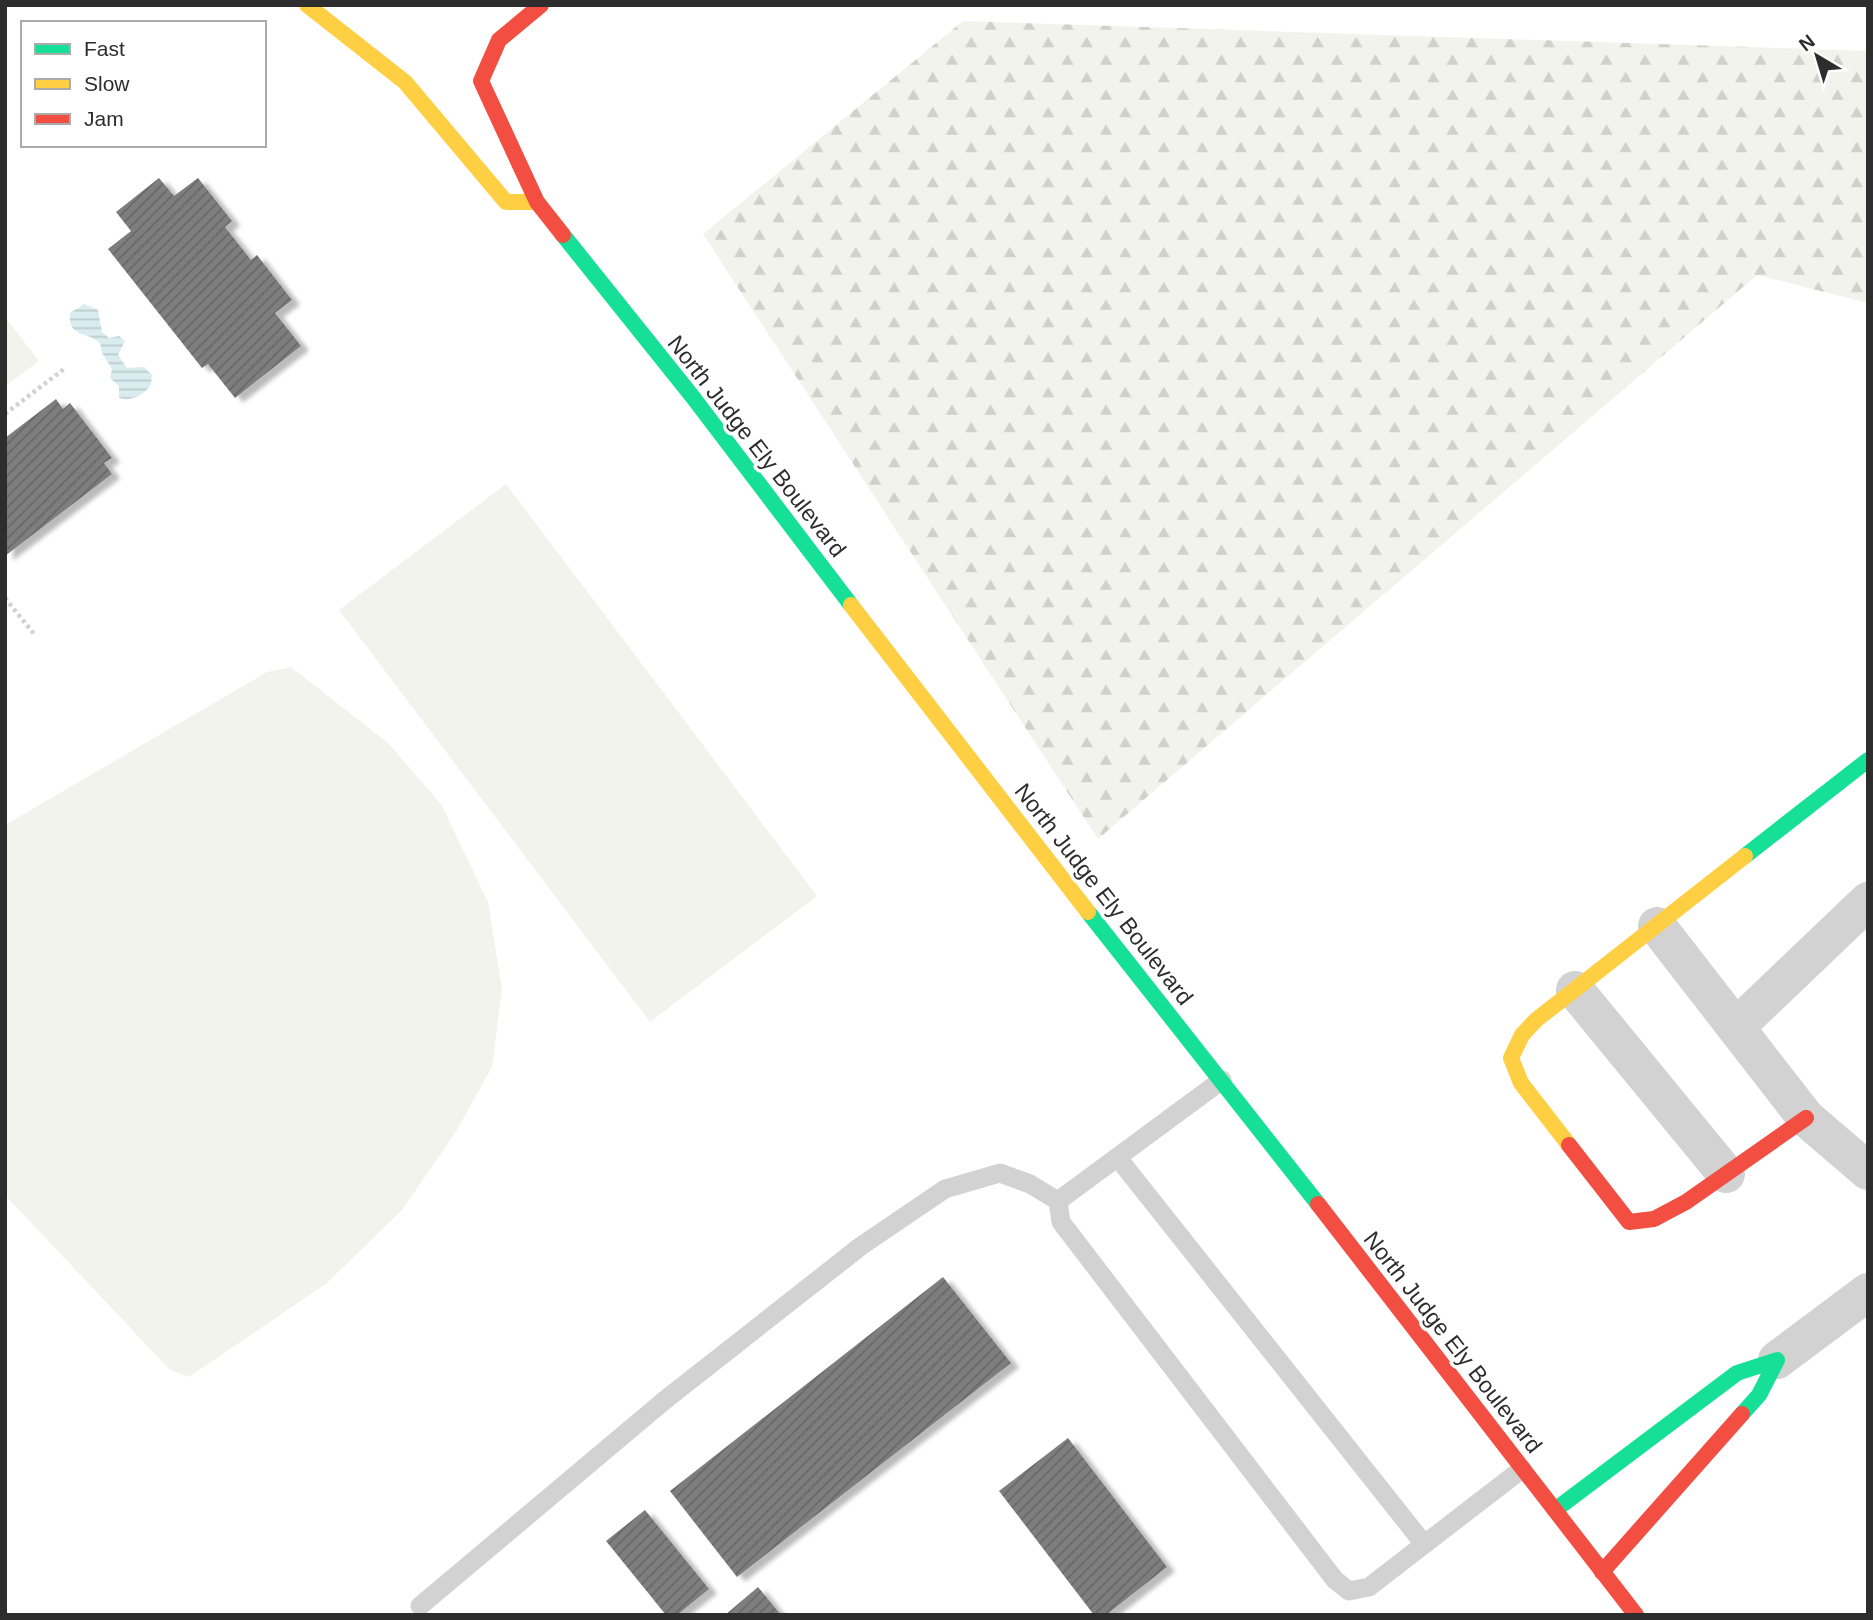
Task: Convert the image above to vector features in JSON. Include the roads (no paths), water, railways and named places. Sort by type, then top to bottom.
[{"type":"street","points":[[307,5],[405,82],[506,202],[537,202]]},
{"type":"street","name":"North Judge Ely Boulevard","points":[[541,5],[499,40],[481,81],[537,202],[692,396],[1021,827],[1222,1080],[1635,1614]]},
{"type":"street","points":[[1806,1118],[1726,1174],[1654,1219],[1629,1222],[1521,1083],[1511,1058],[1522,1035],[1575,990],[1868,760]]},
{"type":"street","points":[[1736,1027],[1868,901]]},
{"type":"street","points":[[1657,926],[1806,1118],[1868,1171]]},
{"type":"street","points":[[1575,990],[1726,1174]]},
{"type":"street","points":[[1555,1510],[1737,1373],[1777,1360],[1868,1292]]},
{"type":"street","points":[[1602,1572],[1759,1395],[1777,1360]]},
{"type":"lane","points":[[1058,1201],[1222,1080]]},
{"type":"lane","points":[[1118,1158],[1424,1545]]},
{"type":"lane","points":[[420,1606],[665,1400],[861,1246],[945,1189],[1000,1173],[1030,1184],[1058,1201]]},
{"type":"lane","points":[[1058,1201],[1061,1222],[1335,1580],[1349,1591],[1369,1587],[1522,1469]]}]
